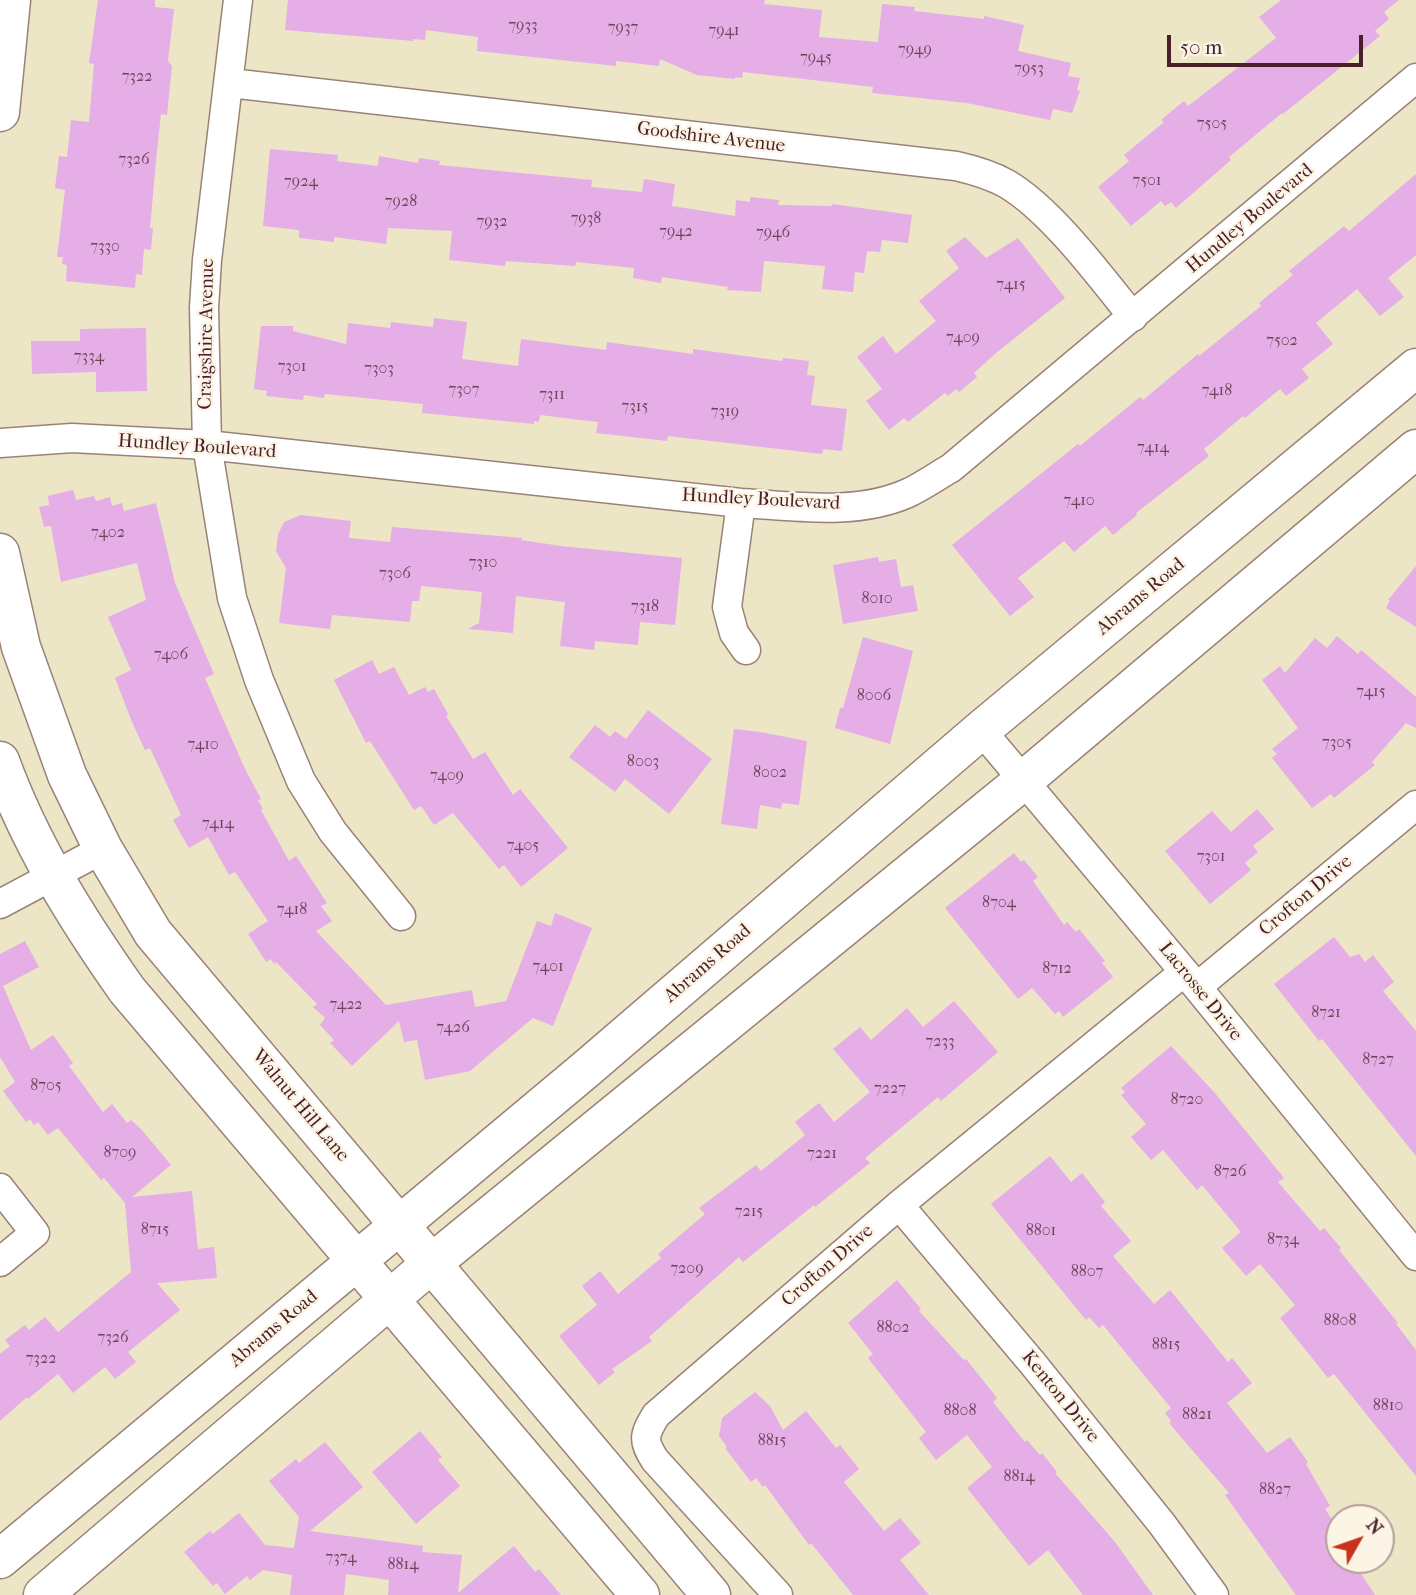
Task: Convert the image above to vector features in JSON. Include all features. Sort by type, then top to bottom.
[{"type":"main road","points":[[0,112],[11,0]]},
{"type":"main road","name":"Abrams Road","points":[[0,1559],[585,1070],[981,730],[1416,368]]},
{"type":"main road","points":[[43,1595],[432,1263],[1024,780],[1416,449]]},
{"type":"main road","name":"Walnut Hill Lane","points":[[0,553],[21,648],[66,775],[103,849],[153,933],[712,1595]]},
{"type":"main road","points":[[0,761],[52,876],[127,990],[640,1595]]},
{"type":"street","name":"Craigshire Avenue","points":[[238,0],[207,260],[204,308],[207,445],[232,598],[259,680],[301,781],[333,832],[401,916]]},
{"type":"street","name":"Hundley Boulevard","points":[[0,443],[72,438],[207,445],[741,503],[822,508],[872,504],[907,493],[951,468],[1416,78]]},
{"type":"street","name":"Goodshire Avenue","points":[[230,83],[956,166],[979,171],[1008,185],[1040,210],[1133,317]]},
{"type":"street","points":[[741,503],[727,607],[734,633],[746,650]]},
{"type":"street","name":"Lacrosse Drive","points":[[981,730],[1416,1256]]},
{"type":"street","name":"Crofton Drive","points":[[778,1595],[655,1460],[645,1445],[646,1431],[656,1415],[899,1205],[1416,805]]},
{"type":"street","points":[[0,904],[103,849]]},
{"type":"street","points":[[0,1188],[35,1233],[0,1262]]},
{"type":"street","name":"Kenton Drive","points":[[899,1205],[1043,1376],[1162,1524],[1214,1595]]},
{"type":"building","points":[[98,0],[155,0],[155,7],[174,9],[168,61],[172,66],[167,115],[161,114],[156,161],[150,228],[153,228],[151,250],[144,249],[142,275],[136,274],[135,288],[66,281],[67,265],[62,264],[63,257],[57,257],[65,190],[55,188],[59,156],[67,157],[71,120],[89,122],[94,64],[89,63]]},
{"type":"building","points":[[288,0],[765,0],[764,4],[822,10],[819,37],[878,42],[882,4],[915,7],[914,11],[984,19],[984,16],[1024,25],[1018,51],[1071,63],[1068,76],[1080,78],[1077,90],[1080,91],[1072,113],[1053,109],[1050,120],[967,103],[872,93],[873,87],[743,72],[742,78],[735,79],[697,75],[660,59],[659,66],[616,61],[616,66],[477,51],[478,37],[426,30],[425,40],[413,41],[285,30]]},
{"type":"building","points":[[1281,0],[1399,0],[1384,12],[1389,19],[1375,31],[1380,36],[1229,157],[1231,160],[1176,208],[1171,202],[1165,206],[1161,201],[1131,226],[1098,187],[1129,161],[1124,155],[1164,122],[1161,120],[1184,101],[1188,106],[1276,38],[1259,17]]},
{"type":"building","points":[[270,149],[338,155],[337,161],[378,166],[379,156],[418,163],[419,158],[440,161],[439,165],[592,180],[591,187],[642,192],[644,179],[675,184],[672,206],[735,216],[736,200],[750,202],[750,197],[779,200],[778,205],[832,204],[912,215],[908,243],[882,240],[880,252],[867,251],[864,273],[855,272],[853,292],[822,289],[825,266],[764,261],[761,292],[727,290],[728,287],[662,277],[661,283],[633,278],[634,268],[576,262],[575,266],[506,261],[505,266],[449,260],[452,231],[388,228],[386,244],[334,237],[334,242],[299,238],[299,230],[263,226]]},
{"type":"building","points":[[1416,174],[1416,255],[1388,278],[1404,297],[1380,316],[1357,289],[1316,323],[1333,344],[1302,369],[1309,378],[1286,396],[1280,389],[1245,418],[1243,416],[1204,449],[1209,456],[1136,513],[1137,515],[1113,535],[1105,526],[1074,552],[1064,541],[1018,578],[1034,597],[1010,616],[952,545],[1078,444],[1080,446],[1140,397],[1143,400],[1198,354],[1199,356],[1261,306],[1259,303],[1293,275],[1289,271],[1344,226],[1349,231]]},
{"type":"building","points":[[965,237],[986,258],[1018,238],[1065,298],[996,353],[974,373],[977,377],[959,392],[956,389],[948,396],[945,393],[908,422],[904,418],[889,430],[866,401],[882,389],[857,357],[883,336],[896,354],[936,321],[919,301],[959,268],[946,251]]},
{"type":"building","points":[[434,318],[467,322],[462,359],[518,366],[521,339],[606,350],[607,342],[693,354],[693,349],[782,361],[783,358],[809,361],[807,375],[815,376],[811,405],[847,409],[842,451],[823,449],[822,454],[668,436],[667,441],[596,433],[598,422],[540,415],[539,422],[534,421],[534,424],[422,413],[423,404],[325,394],[324,398],[304,395],[303,400],[266,396],[267,391],[254,389],[261,326],[293,326],[293,331],[346,344],[348,323],[390,328],[391,322],[433,327]]},
{"type":"building","points":[[146,328],[147,391],[96,392],[96,372],[32,374],[31,341],[80,341],[80,329]]},
{"type":"building","points":[[73,490],[76,500],[94,496],[96,501],[110,497],[112,506],[122,503],[124,511],[156,503],[175,583],[214,674],[205,678],[261,799],[258,800],[263,809],[261,810],[289,861],[296,856],[327,903],[321,906],[332,921],[316,931],[386,1005],[472,990],[475,1007],[506,1001],[537,921],[551,926],[555,913],[592,928],[553,1026],[533,1018],[470,1071],[425,1080],[417,1040],[404,1042],[399,1021],[352,1066],[330,1043],[334,1040],[320,1025],[325,1018],[313,1007],[317,1004],[276,962],[274,964],[271,959],[266,962],[248,934],[268,921],[235,872],[229,875],[208,837],[189,848],[173,820],[181,815],[150,748],[145,750],[132,722],[115,678],[131,670],[108,617],[146,600],[137,563],[61,582],[51,526],[44,527],[39,507],[49,505],[48,496]]},
{"type":"building","points":[[301,515],[351,521],[349,538],[390,542],[392,527],[522,538],[521,540],[561,546],[682,558],[675,625],[640,622],[638,645],[595,641],[594,650],[560,646],[565,602],[516,596],[513,633],[468,629],[479,623],[482,592],[421,586],[419,601],[412,601],[410,622],[332,615],[330,629],[279,623],[286,568],[276,551],[278,534],[284,522]]},
{"type":"building","points":[[878,557],[879,562],[896,559],[901,587],[913,585],[918,611],[843,624],[833,565]]},
{"type":"building","points":[[1416,566],[1416,627],[1386,608],[1390,601],[1388,600]]},
{"type":"building","points":[[1337,636],[1358,654],[1361,650],[1416,697],[1416,728],[1406,723],[1372,762],[1375,765],[1334,798],[1331,794],[1312,808],[1272,758],[1277,754],[1272,749],[1298,728],[1262,680],[1280,666],[1285,673],[1315,638],[1327,648]]},
{"type":"building","points":[[863,637],[913,651],[890,744],[835,728]]},
{"type":"building","points":[[372,660],[379,674],[394,667],[409,695],[425,687],[428,692],[434,689],[448,714],[446,716],[473,759],[485,752],[513,795],[520,789],[568,848],[521,887],[504,865],[499,869],[453,813],[434,825],[421,806],[414,810],[370,741],[366,743],[334,680]]},
{"type":"building","points":[[648,710],[712,759],[669,814],[625,779],[615,792],[569,757],[595,725],[610,737],[615,731],[626,739]]},
{"type":"building","points":[[734,729],[807,741],[799,805],[782,803],[781,809],[760,805],[757,829],[721,824]]},
{"type":"building","points":[[1257,809],[1274,829],[1253,846],[1258,852],[1245,863],[1251,870],[1210,904],[1165,851],[1212,811],[1231,832]]},
{"type":"building","points":[[1014,853],[1021,862],[1024,860],[1038,877],[1033,881],[1064,925],[1067,922],[1076,932],[1079,929],[1105,961],[1102,963],[1113,977],[1063,1017],[1059,1011],[1055,1014],[1032,988],[1018,999],[945,908]]},
{"type":"building","points":[[1334,937],[1350,957],[1359,954],[1365,962],[1373,955],[1394,982],[1383,991],[1416,1031],[1416,1156],[1274,984]]},
{"type":"building","points":[[25,941],[39,967],[3,986],[31,1050],[53,1035],[73,1063],[69,1066],[103,1112],[112,1104],[127,1123],[131,1120],[141,1129],[171,1165],[132,1197],[192,1191],[198,1249],[214,1247],[217,1278],[157,1283],[180,1310],[128,1352],[136,1362],[115,1379],[105,1367],[73,1393],[58,1374],[0,1421],[0,1354],[10,1346],[5,1340],[25,1325],[29,1330],[45,1317],[58,1332],[131,1272],[125,1203],[104,1178],[101,1180],[58,1128],[48,1135],[38,1122],[34,1125],[30,1119],[26,1122],[3,1091],[15,1082],[0,1057],[0,954]]},
{"type":"building","points":[[954,1001],[998,1052],[941,1101],[938,1097],[865,1158],[870,1163],[815,1207],[814,1205],[743,1262],[739,1257],[649,1337],[652,1341],[612,1369],[615,1372],[599,1385],[559,1336],[597,1305],[582,1286],[600,1271],[618,1294],[661,1258],[658,1254],[705,1214],[699,1208],[756,1165],[761,1171],[805,1135],[795,1122],[819,1103],[834,1122],[870,1092],[833,1049],[860,1027],[871,1040],[907,1008],[923,1027]]},
{"type":"building","points":[[1171,1046],[1214,1092],[1284,1178],[1278,1182],[1320,1231],[1324,1228],[1341,1248],[1339,1250],[1398,1323],[1396,1324],[1416,1350],[1416,1476],[1334,1374],[1328,1378],[1280,1318],[1295,1305],[1260,1264],[1246,1276],[1222,1248],[1241,1232],[1202,1185],[1197,1190],[1163,1150],[1151,1160],[1131,1137],[1146,1124],[1121,1095],[1125,1092],[1121,1088]]},
{"type":"building","points":[[1050,1156],[1071,1182],[1082,1173],[1105,1202],[1101,1206],[1131,1241],[1113,1256],[1154,1304],[1170,1290],[1228,1362],[1232,1358],[1252,1383],[1227,1403],[1267,1453],[1290,1437],[1308,1462],[1306,1464],[1329,1504],[1325,1504],[1325,1574],[1361,1574],[1375,1595],[1296,1595],[1225,1495],[1229,1493],[1169,1423],[1171,1421],[1165,1413],[1171,1408],[1103,1325],[1099,1328],[1089,1317],[1086,1320],[991,1204]]},
{"type":"building","points":[[897,1280],[921,1309],[919,1311],[964,1360],[966,1359],[997,1398],[993,1402],[1025,1442],[1027,1440],[1040,1455],[1042,1453],[1057,1472],[1055,1473],[1115,1542],[1153,1595],[1083,1595],[1048,1550],[1029,1566],[967,1488],[992,1467],[967,1435],[936,1460],[919,1438],[926,1432],[868,1358],[873,1354],[848,1323]]},
{"type":"building","points":[[755,1392],[770,1406],[783,1430],[806,1411],[836,1448],[840,1445],[859,1469],[844,1482],[884,1531],[900,1518],[921,1543],[900,1560],[929,1595],[853,1595],[811,1543],[809,1545],[765,1485],[763,1487],[756,1478],[751,1482],[719,1436],[722,1418]]},
{"type":"building","points":[[420,1431],[442,1457],[438,1460],[460,1486],[416,1524],[372,1472]]},
{"type":"building","points":[[325,1442],[363,1487],[310,1531],[423,1546],[422,1552],[462,1555],[458,1593],[514,1546],[535,1572],[539,1569],[561,1595],[388,1595],[389,1580],[346,1574],[344,1595],[290,1595],[292,1575],[263,1570],[250,1580],[247,1576],[225,1594],[217,1583],[213,1586],[184,1552],[239,1513],[265,1545],[294,1548],[299,1517],[269,1481],[296,1459],[299,1463]]}]
